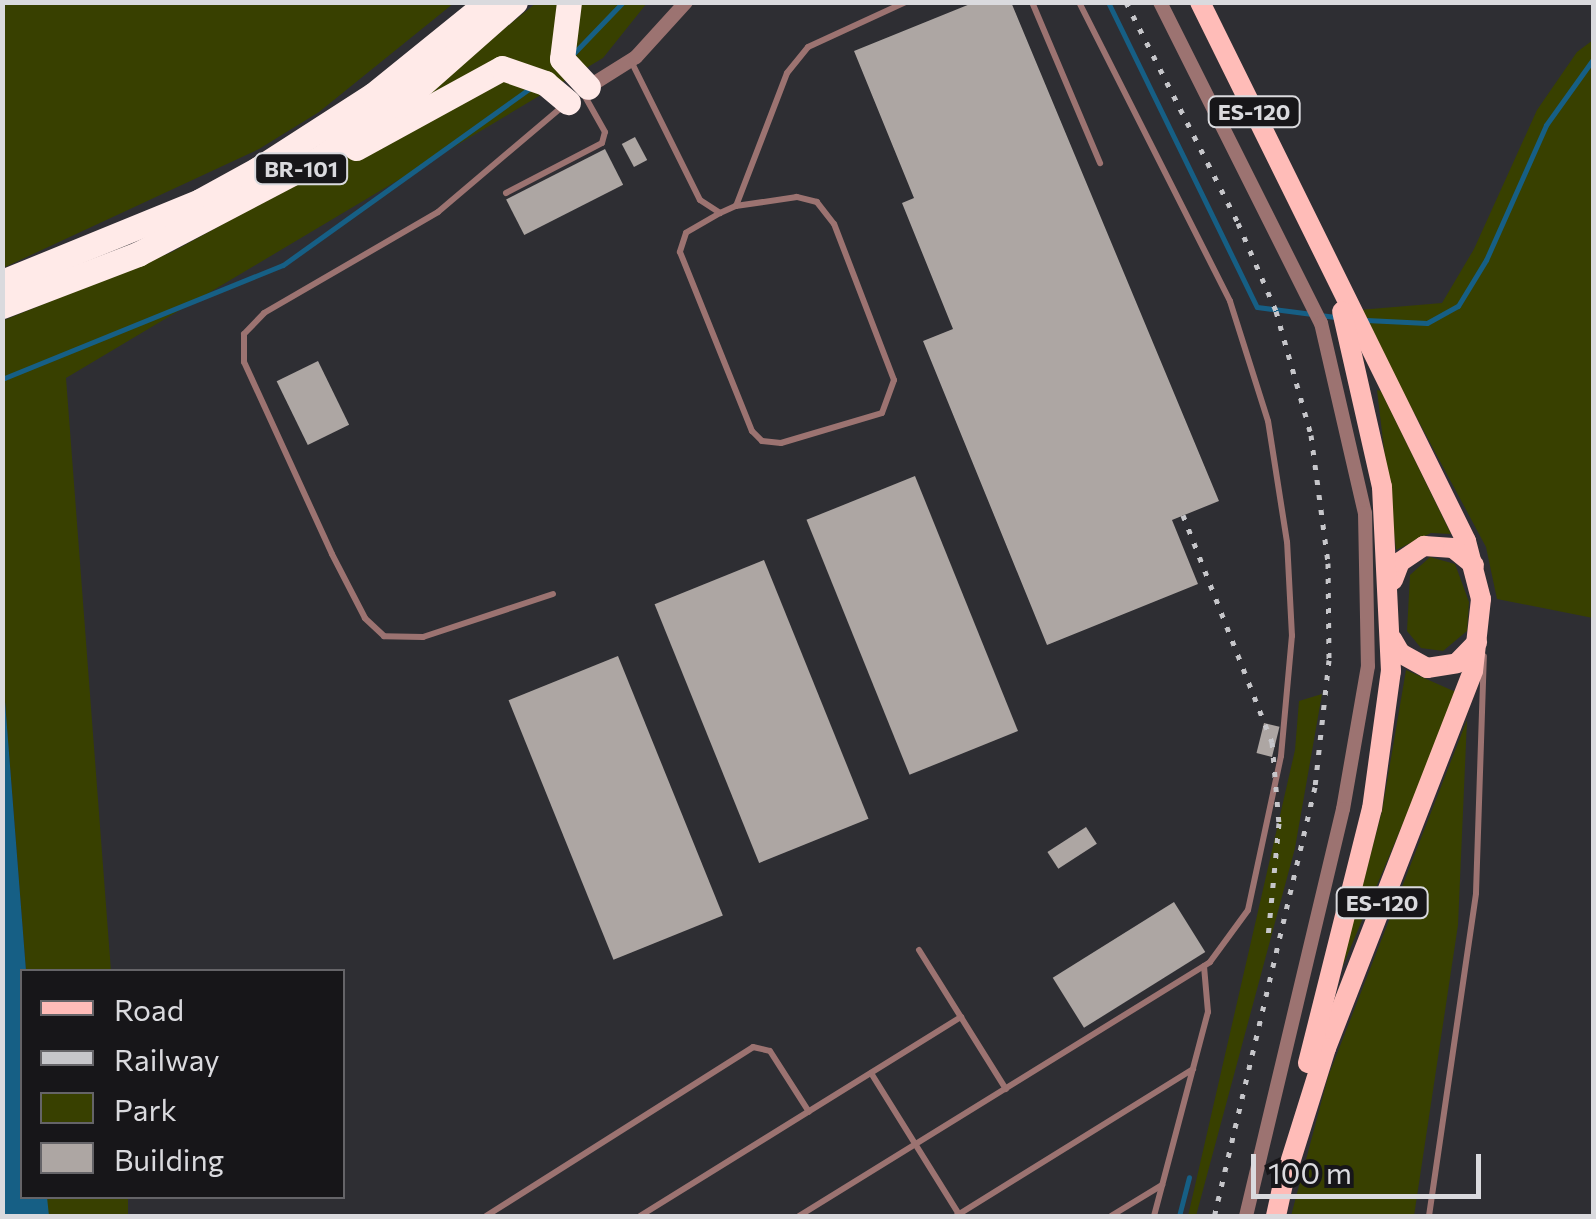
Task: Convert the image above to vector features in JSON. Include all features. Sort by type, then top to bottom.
[{"type":"highway","points":[[374,94],[460,2]]},
{"type":"highway","name":"BR-101","points":[[2,306],[200,201],[374,94],[488,2]]},
{"type":"highway","name":"BR-101","points":[[2,282],[56,275],[220,214],[318,160],[398,105],[515,2]]},
{"type":"highway","points":[[570,2],[562,59],[580,93]]},
{"type":"highway","points":[[318,160],[375,142],[479,75],[502,68],[580,93]]},
{"type":"main road","name":"ES-120","points":[[1200,2],[1475,567],[1481,625],[1470,678],[1326,1048],[1284,1182]]},
{"type":"main road","name":"ES-120","points":[[1276,1216],[1376,792],[1392,639],[1391,590],[1376,446],[1339,300],[1309,222]]},
{"type":"main road","points":[[1391,590],[1400,562],[1424,546],[1454,548],[1475,567]]},
{"type":"main road","points":[[1392,639],[1412,662],[1442,668],[1470,654],[1481,625]]},
{"type":"street","points":[[580,93],[631,60],[686,2]]},
{"type":"street","points":[[1160,2],[1321,322],[1365,513],[1368,666],[1343,810],[1246,1216]]},
{"type":"street","points":[[1321,322],[1339,300]]},
{"type":"lane","points":[[736,206],[787,73],[808,47],[906,2]]},
{"type":"lane","points":[[1032,2],[1100,163]]},
{"type":"lane","points":[[799,1216],[1204,966],[1230,942],[1248,910],[1281,756],[1292,636],[1287,542],[1262,396],[1239,323],[1079,2]]},
{"type":"lane","points":[[631,60],[700,200],[720,213]]},
{"type":"lane","points":[[506,193],[602,143],[605,132],[580,93],[438,212],[264,313],[244,334],[244,362],[332,554],[365,618],[384,636],[423,638],[553,594]]},
{"type":"lane","points":[[797,197],[818,202],[834,224],[894,380],[882,413],[781,443],[762,441],[752,431],[680,252],[686,233],[736,206],[797,197]]},
{"type":"lane","points":[[1429,1216],[1474,910],[1484,699],[1481,625]]},
{"type":"lane","points":[[1442,668],[1470,678],[1484,699]]},
{"type":"lane","points":[[919,950],[1006,1088]]},
{"type":"lane","points":[[1154,1216],[1210,1002],[1204,966]]},
{"type":"lane","points":[[640,1216],[961,1018]]},
{"type":"lane","points":[[486,1216],[753,1047],[770,1051],[809,1112]]},
{"type":"lane","points":[[871,1073],[958,1216],[1193,1069]]},
{"type":"lane","points":[[1111,1216],[1163,1184]]},
{"type":"green space","points":[[3,3],[454,3],[319,112],[259,149],[3,268]]},
{"type":"green space","points":[[536,3],[647,3],[603,58],[66,378],[111,969],[26,969],[2,663],[2,321],[172,252],[347,156]]},
{"type":"green space","points":[[1593,40],[1593,618],[1497,599],[1486,547],[1359,310],[1442,303],[1474,249],[1537,110],[1577,52]]},
{"type":"green space","points":[[1377,390],[1381,391],[1451,534],[1431,533],[1396,550]]},
{"type":"green space","points":[[1430,557],[1455,564],[1469,602],[1467,631],[1443,651],[1421,648],[1407,631],[1410,575]]},
{"type":"green space","points":[[1406,670],[1458,693],[1339,975],[1382,811]]},
{"type":"green space","points":[[1322,694],[1295,848],[1196,1216],[1188,1216],[1295,750],[1299,701]]},
{"type":"green space","points":[[1467,720],[1458,925],[1414,1216],[1291,1216],[1328,1077]]},
{"type":"green space","points":[[47,1199],[128,1199],[128,1216],[47,1216]]},
{"type":"water","points":[[2,663],[26,969],[20,969],[20,1199],[47,1199],[49,1216],[3,1216]]},
{"type":"building","points":[[975,2],[1011,2],[1219,501],[1172,520],[1198,584],[1047,645],[923,341],[953,329],[902,203],[914,198],[854,51]]},
{"type":"building","points":[[635,137],[647,160],[634,167],[622,144]]},
{"type":"building","points":[[605,149],[623,185],[524,235],[506,199]]},
{"type":"building","points":[[318,361],[349,425],[308,445],[277,381]]},
{"type":"building","points":[[915,476],[1018,731],[910,775],[807,520]]},
{"type":"building","points":[[764,560],[869,819],[759,863],[655,604]]},
{"type":"building","points":[[618,656],[723,916],[613,960],[509,700]]},
{"type":"building","points":[[1264,723],[1280,727],[1272,757],[1257,753]]},
{"type":"building","points":[[1086,827],[1097,844],[1058,869],[1047,852]]},
{"type":"building","points":[[1174,902],[1205,952],[1084,1028],[1053,978]]},
{"type":"waterway","points":[[574,53],[623,2]]},
{"type":"waterway","points":[[1108,2],[1257,307],[1335,317]]},
{"type":"waterway","points":[[1366,320],[1427,323],[1458,306],[1486,260],[1546,125],[1594,58]]},
{"type":"waterway","points":[[2,379],[283,265],[530,88]]},
{"type":"waterway","points":[[1179,1216],[1189,1177]]},
{"type":"railway","points":[[1126,2],[1238,223],[1276,311],[1311,435],[1328,563],[1329,660],[1315,787],[1214,1216]]},
{"type":"railway","points":[[1183,515],[1272,742],[1279,823],[1268,937]]}]
